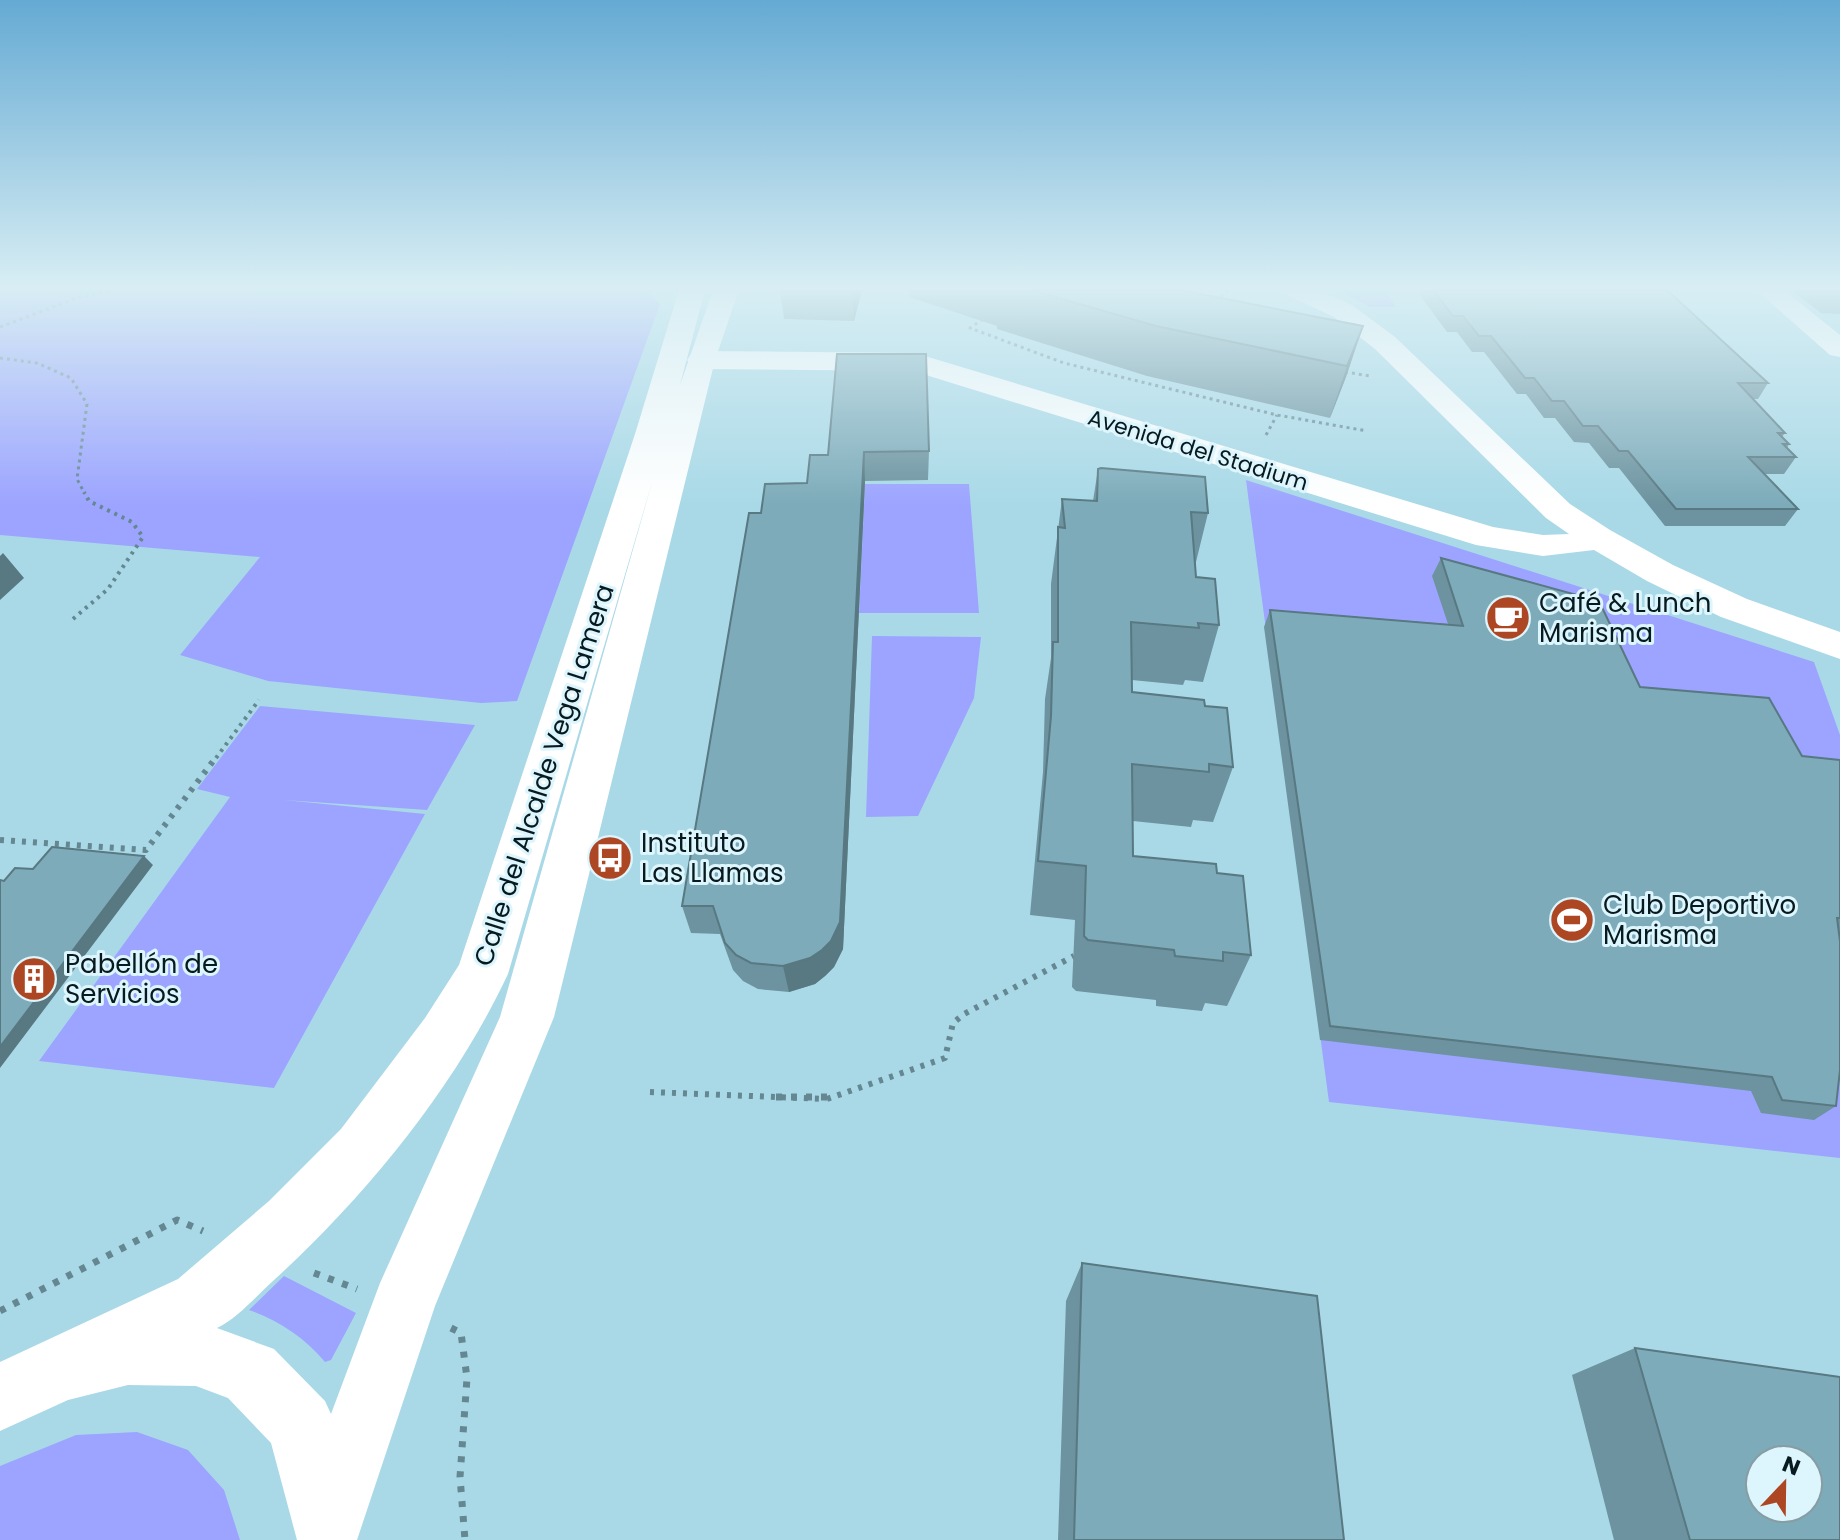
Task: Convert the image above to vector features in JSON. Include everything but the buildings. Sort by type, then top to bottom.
[{"type":"main road","name":"Calle del Alcalde Vega Lamera","points":[[62,1368],[201,1302],[258,1252],[362,1150],[444,1036],[482,974],[672,362]]},
{"type":"main road","name":"Calle del Alcalde Vega Lamera","points":[[327,1530],[403,1306],[527,1017],[701,362]]},
{"type":"main road","name":"Avenida del Stadium","points":[[901,362],[915,362],[1229,461],[1488,537],[1540,546],[1572,547],[1598,538]]},
{"type":"main road","points":[[1404,362],[1558,511],[1598,538],[1660,573],[1734,608],[1840,646]]},
{"type":"main road","points":[[0,1397],[62,1368],[128,1352],[196,1353],[250,1373],[301,1425],[327,1530]]},
{"type":"path","points":[[29,362],[71,378],[87,404],[77,479],[89,501],[132,522],[143,537],[108,589],[73,619]]},
{"type":"path","points":[[1061,362],[1277,415],[1367,431]]},
{"type":"path","points":[[1346,368],[1344,372],[1371,377]]},
{"type":"path","points":[[0,840],[146,850],[193,783],[259,700]]},
{"type":"path","points":[[650,1092],[827,1099],[945,1058],[953,1023],[964,1014],[1074,956]]},
{"type":"path","points":[[0,1311],[177,1220],[403,1306],[461,1333],[467,1378],[460,1477],[465,1540]]},
{"type":"shaded area","points":[[0,362],[639,362],[517,701],[481,703],[268,681],[180,655],[260,557],[0,535]]},
{"type":"shaded area","name":"Club Deportivo Marisma","points":[[1246,480],[1814,662],[1840,735],[1840,1158],[1329,1102]]},
{"type":"shaded area","points":[[865,484],[969,484],[979,613],[859,613]]},
{"type":"shaded area","points":[[872,636],[981,637],[974,698],[918,816],[866,817]]},
{"type":"shaded area","points":[[260,706],[475,725],[427,810],[284,800],[425,814],[274,1088],[39,1061],[230,797],[197,789]]},
{"type":"shaded area","points":[[284,1276],[356,1313],[331,1360],[325,1362],[290,1331],[249,1310]]},
{"type":"shaded area","points":[[137,1432],[188,1450],[224,1490],[240,1540],[0,1540],[0,1466],[76,1435]]},
{"type":"place","name":"Café & Lunch Marisma","points":[[1508,618]]},
{"type":"place","name":"Instituto Las Llamas","points":[[610,858]]},
{"type":"place","name":"Club Deportivo Marisma","points":[[1572,920]]},
{"type":"place","name":"Pabellón de Servicios","points":[[34,979]]}]
